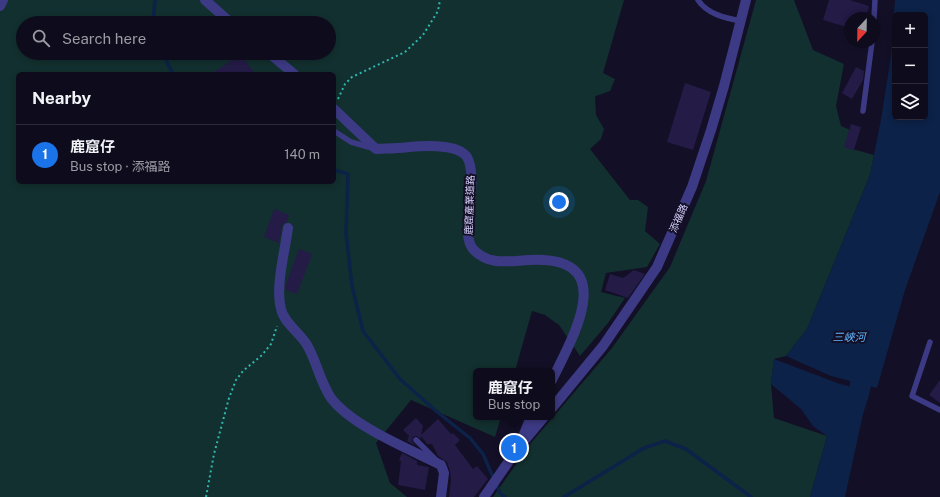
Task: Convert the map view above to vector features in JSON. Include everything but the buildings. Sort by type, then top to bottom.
[{"type":"street","points":[[0,6],[3,0]]},
{"type":"street","points":[[205,0],[223,16]]},
{"type":"street","name":"添福路","points":[[555,404],[604,346],[657,267],[692,187],[724,86],[746,0]]},
{"type":"street","points":[[277,60],[292,72]]},
{"type":"street","points":[[336,112],[376,149]]},
{"type":"street","name":"鹿窟產業道路","points":[[376,149],[447,147],[463,152],[468,158],[470,168],[472,188],[468,241],[473,248],[481,256],[489,260],[507,262],[548,260],[562,263],[572,268],[579,274],[584,284],[585,297],[570,344],[555,374]]},
{"type":"street","points":[[288,228],[280,275],[281,310],[288,323],[300,335],[307,346],[331,398],[345,412],[356,421],[441,465],[444,473],[441,497]]},
{"type":"street","points":[[518,448],[530,420]]},
{"type":"street","points":[[484,497],[518,448],[541,420]]},
{"type":"lane","points":[[698,0],[705,9],[715,14],[741,21]]},
{"type":"lane","points":[[874,12],[875,0]]},
{"type":"lane","points":[[863,111],[871,48]]},
{"type":"lane","points":[[336,132],[351,142],[376,149]]},
{"type":"lane","points":[[930,342],[912,396],[940,410]]},
{"type":"lane","points":[[416,440],[441,465]]},
{"type":"path","points":[[336,105],[345,84],[352,78],[405,52],[423,35],[438,11],[440,0]]},
{"type":"path","points":[[206,497],[214,454],[229,398],[236,380],[243,371],[262,355],[271,344],[281,310]]},
{"type":"green space","points":[[0,0],[624,0],[603,73],[615,79],[610,91],[595,97],[596,115],[604,129],[601,139],[590,149],[630,200],[638,200],[648,207],[645,231],[660,244],[647,267],[606,273],[601,292],[625,298],[608,323],[580,356],[559,325],[545,315],[532,311],[516,368],[473,368],[473,420],[500,420],[495,437],[411,400],[376,443],[390,483],[407,497],[0,497]]},
{"type":"green space","points":[[756,0],[794,0],[813,50],[844,64],[836,106],[841,126],[850,130],[845,147],[874,155],[870,175],[807,329],[786,356],[774,359],[771,384],[774,418],[827,436],[810,497],[493,497],[531,443],[551,420],[555,420],[555,415],[612,348],[670,267],[706,181]]},
{"type":"water","name":"三峽河","points":[[895,0],[940,0],[940,192],[905,290],[877,388],[831,376],[786,356],[807,329],[870,175],[882,114],[892,41],[892,120],[928,120],[928,12],[894,12]]},
{"type":"water","points":[[774,359],[840,384],[868,391],[845,497],[810,497],[827,436],[813,426],[801,409],[771,384]]},
{"type":"waterway","points":[[154,16],[155,0]]},
{"type":"waterway","points":[[166,60],[172,72]]},
{"type":"waterway","points":[[336,171],[348,174],[346,233],[352,286],[363,331],[400,379],[436,411],[470,438],[483,454],[500,493],[505,497]]},
{"type":"waterway","name":"三峽河","points":[[851,417],[859,392],[866,356]]},
{"type":"waterway","points":[[564,497],[644,448],[665,441],[686,449],[751,497]]},
{"type":"place","name":"鹿窟仔","points":[[514,448]]}]
